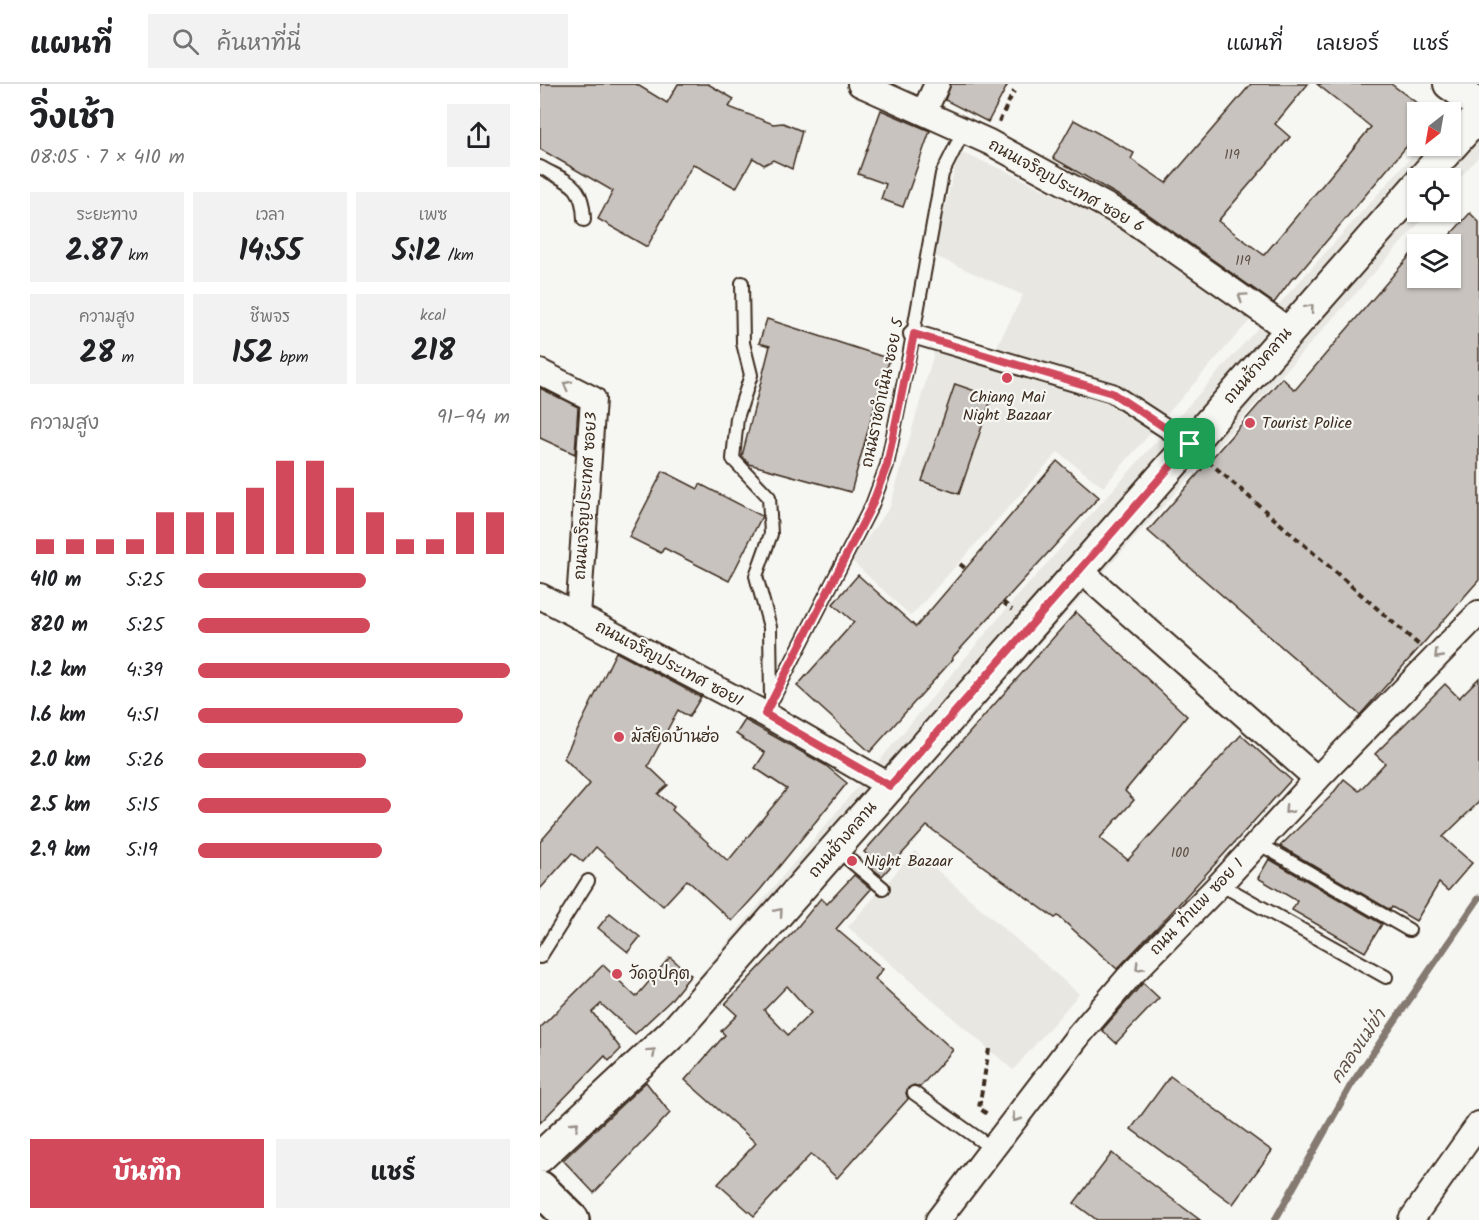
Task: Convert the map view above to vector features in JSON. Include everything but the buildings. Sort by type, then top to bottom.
[{"type":"main road","points":[[540,1188],[572,1220]]},
{"type":"street","name":"ถนนเจริญประเทศ ซอย 6","points":[[860,84],[989,142],[1127,217],[1290,331]]},
{"type":"street","points":[[924,112],[937,84]]},
{"type":"street","points":[[1449,84],[1479,105]]},
{"type":"street","points":[[1432,168],[1479,115]]},
{"type":"street","name":"ถนนช้างคลาน","points":[[540,1157],[674,1032],[1407,198]]},
{"type":"street","points":[[914,334],[1112,393],[1190,444]]},
{"type":"street","name":"ถนนเจริญประเทศ ซอย3","points":[[540,372],[593,399],[578,616]]},
{"type":"street","points":[[1080,570],[1317,779]]},
{"type":"street","name":"ถนนเจริญประเทศ ซอย1","points":[[540,596],[768,708],[890,786]]},
{"type":"street","name":"ถนน ท่าแพ ซอย 1","points":[[938,1220],[1079,1035],[1127,979],[1220,885],[1317,779],[1479,613]]},
{"type":"street","points":[[1411,1220],[1479,1124]]},
{"type":"lane","name":"ถนนราชดำเนิน ซอย 5","points":[[768,708],[872,505],[887,465],[914,334],[942,174],[964,130]]},
{"type":"lane","points":[[540,166],[578,188],[584,204],[584,220]]},
{"type":"lane","points":[[742,283],[743,343],[751,375],[737,418],[733,459],[769,497],[771,534],[756,576],[770,627],[768,708]]},
{"type":"lane","points":[[1258,843],[1409,930]]},
{"type":"lane","points":[[835,849],[883,888]]},
{"type":"lane","points":[[540,957],[588,881]]},
{"type":"lane","points":[[1220,885],[1386,978]]},
{"type":"lane","points":[[914,1093],[993,1149]]},
{"type":"path","points":[[989,142],[1014,91]]},
{"type":"path","points":[[1190,444],[1434,659]]},
{"type":"path","points":[[960,564],[966,568]]},
{"type":"path","points":[[989,1049],[979,1108],[1008,1129]]},
{"type":"shaded area","points":[[1476,84],[1479,84],[1479,156],[1461,177],[1461,168],[1407,168],[1407,222],[1420,222],[690,1030],[671,1010],[1008,607],[1412,156],[1461,156],[1459,102]]},
{"type":"shaded area","points":[[959,152],[1004,170],[1125,229],[1196,283],[1250,320],[1103,487],[1058,452],[911,616],[851,560],[890,507],[935,349],[989,362],[1023,295],[933,255]]},
{"type":"shaded area","points":[[915,851],[1079,994],[1013,1070],[848,927]]},
{"type":"waterway","name":"คลองแม่ข่า","points":[[1275,1220],[1351,1085],[1479,898]]},
{"type":"place","name":"Chiang Mai Night Bazaar","points":[[1007,378]]},
{"type":"place","name":"Tourist Police","points":[[1250,423]]},
{"type":"place","name":"มัสยิดบ้านฮ่อ","points":[[619,737]]},
{"type":"place","name":"Night Bazaar","points":[[852,861]]},
{"type":"place","name":"วัดอุปคุต","points":[[617,974]]},
{"type":"route","points":[[914,334],[1112,393],[1190,444],[890,786],[765,714],[872,505],[887,465],[914,334]]}]
